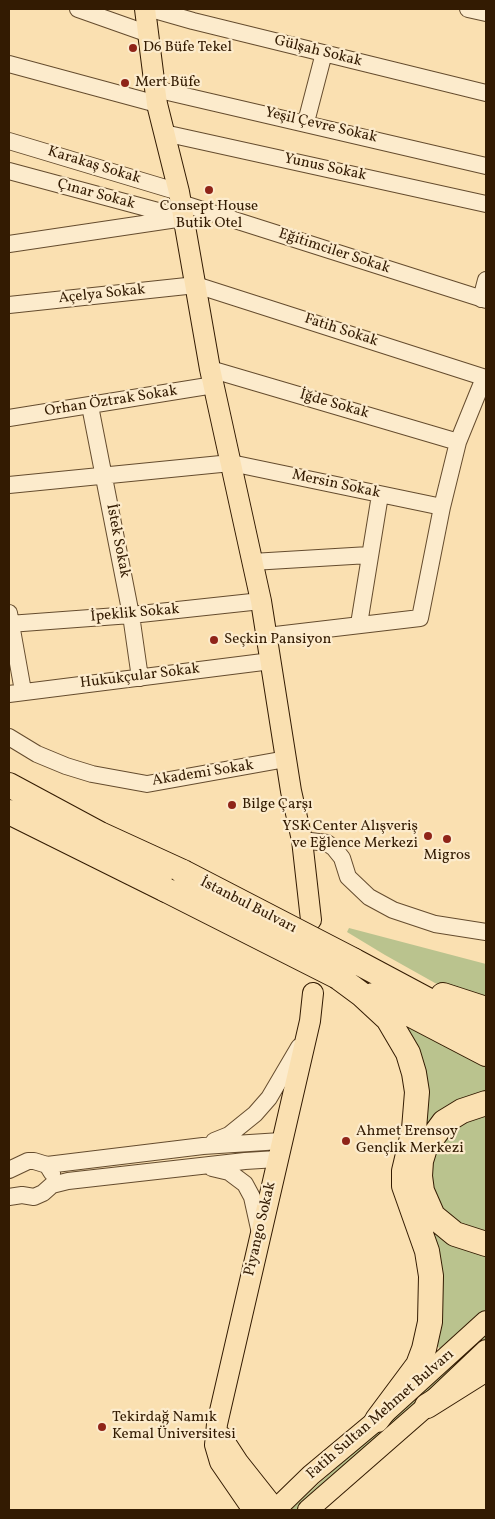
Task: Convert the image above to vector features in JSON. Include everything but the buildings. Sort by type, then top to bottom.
[{"type":"highway","name":"İstanbul Bulvarı","points":[[9,785],[100,834],[183,872],[486,1054]]},
{"type":"highway","name":"İstanbul Bulvarı","points":[[9,812],[166,890],[486,1032]]},
{"type":"highway","points":[[346,969],[408,980],[458,1002],[486,1009]]},
{"type":"highway","points":[[346,969],[361,994],[388,1020],[408,1053],[414,1073],[417,1092],[416,1111],[404,1171],[404,1186],[427,1251],[431,1276],[430,1322],[418,1366],[377,1420]]},
{"type":"highway","points":[[486,1103],[462,1110],[444,1122],[425,1148],[420,1176],[422,1191],[434,1216],[455,1234],[486,1244]]},
{"type":"highway","points":[[427,1406],[486,1369]]},
{"type":"main road","points":[[145,9],[146,33],[156,97],[181,204],[212,377],[261,601],[286,759],[302,840],[311,920]]},
{"type":"main road","name":"Piyango Sokak","points":[[253,1510],[220,1462],[215,1445],[217,1424],[314,993]]},
{"type":"main road","name":"Fatih Sultan Mehmet Bulvarı","points":[[276,1510],[311,1475],[377,1420],[486,1321]]},
{"type":"main road","name":"Fatih Sultan Mehmet Bulvarı","points":[[308,1510],[427,1406],[486,1350]]},
{"type":"main road","points":[[217,1424],[229,1450],[276,1510]]},
{"type":"street","points":[[78,9],[146,33]]},
{"type":"street","name":"Gülşah Sokak","points":[[151,9],[486,93]]},
{"type":"street","points":[[468,9],[486,13]]},
{"type":"street","points":[[306,122],[324,53]]},
{"type":"street","name":"Yeşil Çevre Sokak","points":[[9,64],[156,97],[306,122],[486,166]]},
{"type":"street","name":"Yunus Sokak","points":[[164,133],[486,204]]},
{"type":"street","name":"Karakaş Sokak","points":[[9,141],[181,204]]},
{"type":"street","name":"Çınar Sokak","points":[[9,171],[181,204]]},
{"type":"street","points":[[9,244],[181,204]]},
{"type":"street","name":"Eğitimciler Sokak","points":[[181,204],[483,300]]},
{"type":"street","points":[[483,300],[486,280]]},
{"type":"street","name":"Açelya Sokak","points":[[9,305],[196,284]]},
{"type":"street","name":"Fatih Sokak","points":[[196,284],[485,378]]},
{"type":"street","name":"Orhan Öztrak Sokak","points":[[9,418],[90,406],[212,377]]},
{"type":"street","name":"İğde Sokak","points":[[212,377],[458,442]]},
{"type":"street","points":[[267,636],[420,618],[442,506],[458,442],[485,378]]},
{"type":"street","name":"İstek Sokak","points":[[90,406],[131,615],[140,678]]},
{"type":"street","name":"Mersin Sokak","points":[[9,485],[231,463],[442,506]]},
{"type":"street","points":[[360,624],[369,555],[380,494]]},
{"type":"street","points":[[252,562],[369,555]]},
{"type":"street","name":"İpeklik Sokak","points":[[9,620],[131,615],[261,601]]},
{"type":"street","points":[[9,620],[16,692]]},
{"type":"street","name":"Hukukçular Sokak","points":[[16,692],[271,661]]},
{"type":"street","name":"Akademi Sokak","points":[[9,737],[37,754],[66,766],[92,774],[147,784],[286,759]]},
{"type":"street","points":[[302,840],[327,843],[334,848],[342,858],[348,877],[368,897],[393,910],[435,924],[486,932]]},
{"type":"street","points":[[203,1146],[228,1135],[255,1114],[269,1098],[306,1034]]},
{"type":"street","points":[[203,1146],[279,1150],[195,1167],[52,1185],[39,1196],[15,1196],[13,1169],[28,1161],[41,1162],[47,1165],[203,1146]]},
{"type":"street","points":[[47,1165],[52,1174],[52,1185]]},
{"type":"street","points":[[195,1167],[219,1168],[242,1181],[252,1198],[260,1233]]},
{"type":"green space","points":[[349,928],[486,964],[486,999],[435,983],[347,932]]},
{"type":"green space","points":[[400,1023],[486,1067],[486,1093],[423,1141]]},
{"type":"green space","points":[[486,1109],[486,1237],[455,1224],[433,1197],[429,1165],[438,1139]]},
{"type":"green space","points":[[422,1220],[462,1248],[486,1256],[486,1309],[441,1351],[435,1342]]},
{"type":"green space","points":[[486,1330],[486,1339],[299,1510],[290,1510]]},
{"type":"place","name":"D6 Büfe Tekel","points":[[133,48]]},
{"type":"place","name":"Mert Büfe","points":[[125,83]]},
{"type":"place","name":"Consept House Butik Otel","points":[[209,190]]},
{"type":"place","name":"Seçkin Pansiyon","points":[[214,640]]},
{"type":"place","name":"Bilge Çarşı","points":[[232,805]]},
{"type":"place","name":"YSK Center Alışveriş ve Eğlence Merkezi","points":[[428,836]]},
{"type":"place","name":"Migros","points":[[447,839]]},
{"type":"place","name":"Ahmet Erensoy Gençlik Merkezi","points":[[346,1141]]},
{"type":"place","name":"Tekirdağ Namık Kemal Üniversitesi","points":[[102,1427]]}]
